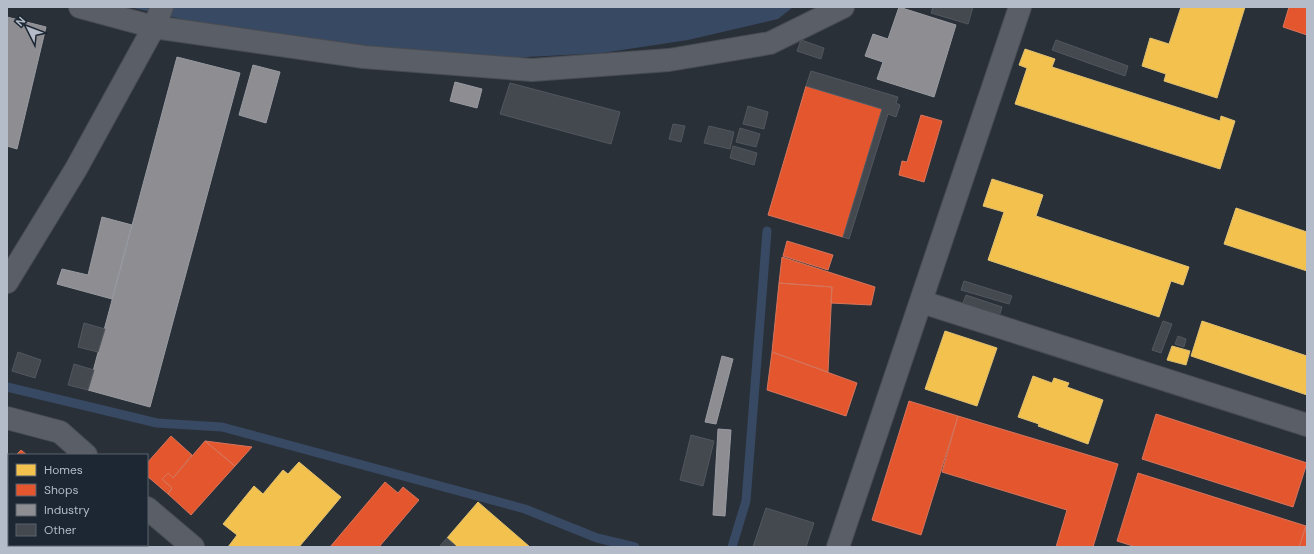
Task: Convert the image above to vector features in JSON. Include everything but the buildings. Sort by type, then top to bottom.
[{"type":"street","points":[[80,7],[154,27],[364,57],[532,70],[669,60],[770,43],[843,7]]},
{"type":"street","points":[[7,282],[76,169],[154,27],[162,7]]},
{"type":"street","points":[[838,547],[922,302],[1020,7]]},
{"type":"street","points":[[922,302],[1307,425]]},
{"type":"street","points":[[7,418],[60,432],[85,454]]},
{"type":"street","points":[[148,509],[192,547]]},
{"type":"water","points":[[129,7],[793,7],[778,19],[688,40],[602,53],[490,59],[426,58],[190,21]]},
{"type":"waterway","points":[[732,547],[746,501],[767,231]]},
{"type":"waterway","points":[[7,387],[157,423],[222,427],[525,509],[597,538],[635,547]]}]
